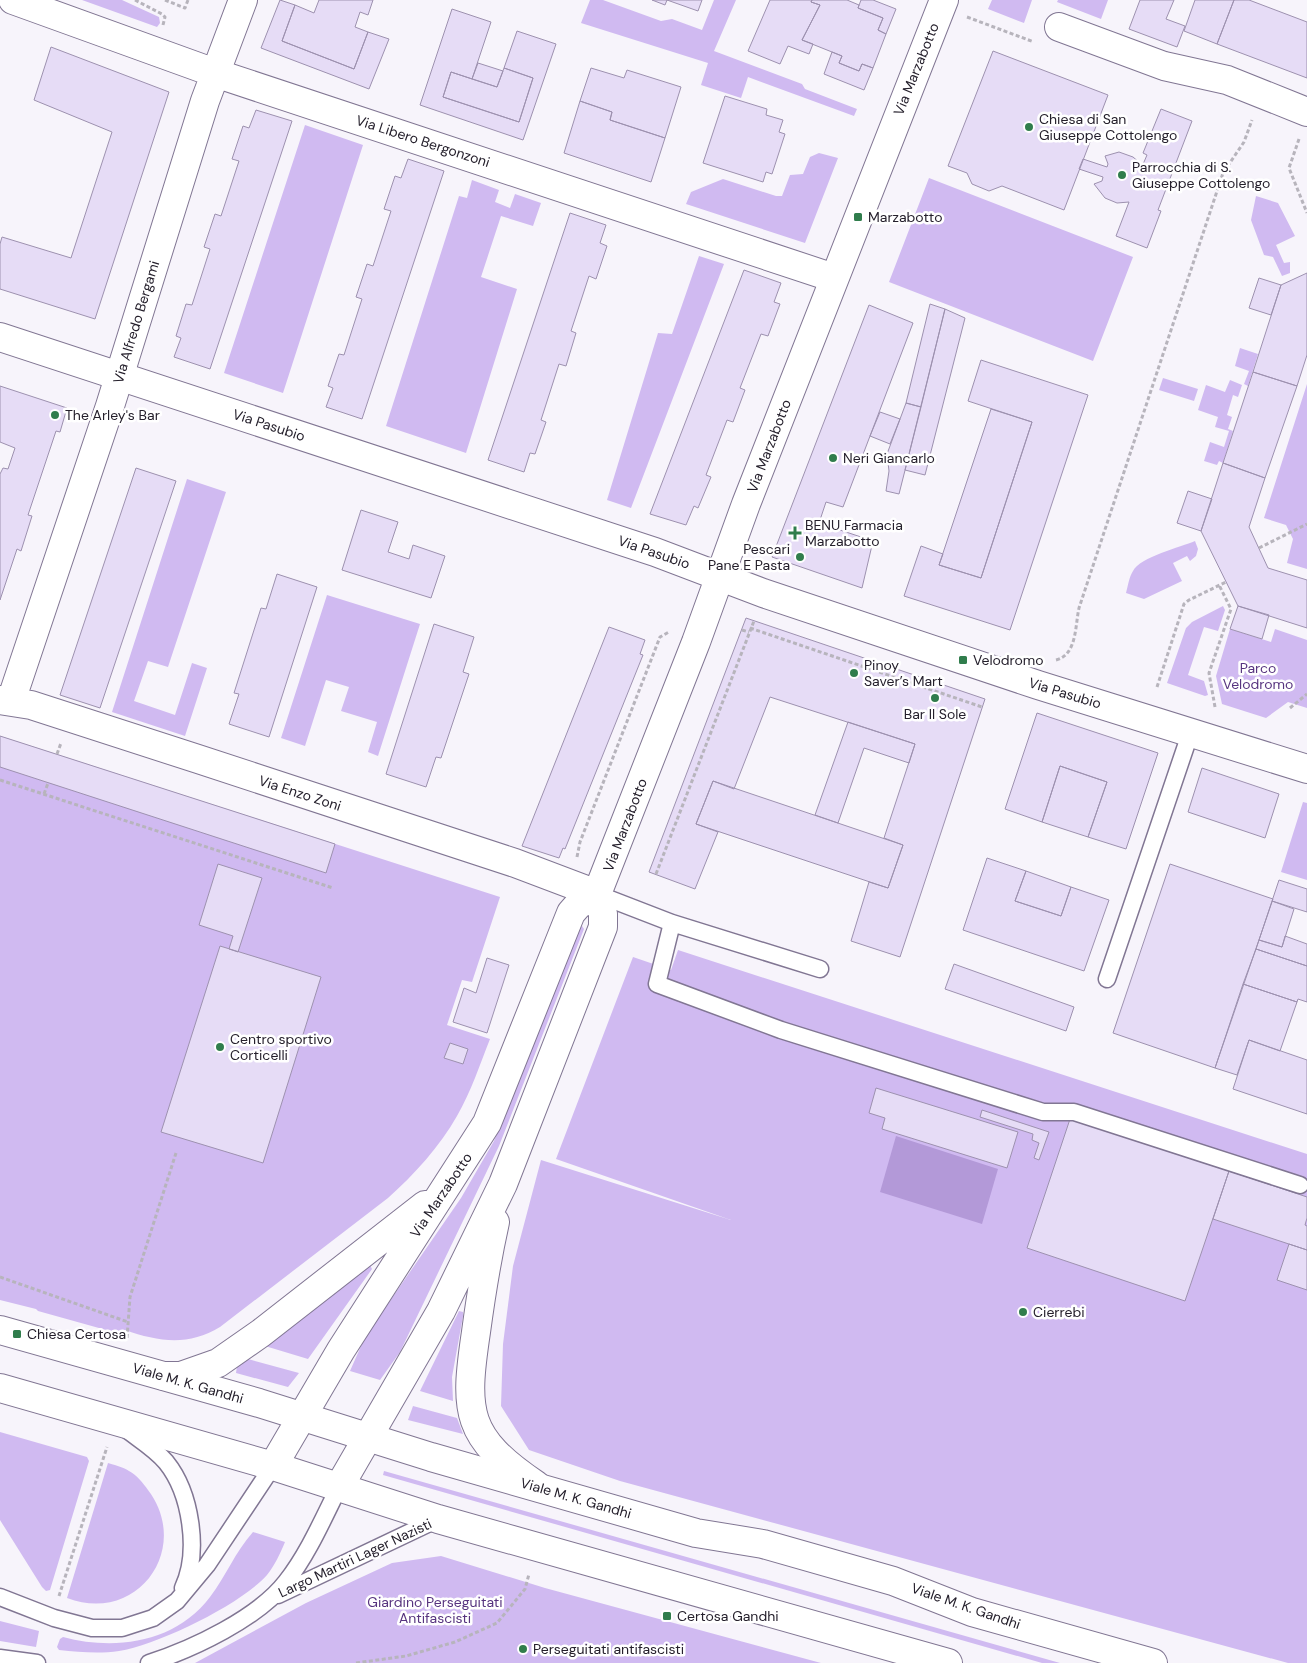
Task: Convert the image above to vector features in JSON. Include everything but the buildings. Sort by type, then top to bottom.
[{"type":"street","name":"Via Libero Bergonzoni","points":[[13,0],[215,72],[834,278]]},
{"type":"street","name":"Via Alfredo Bergami","points":[[6,700],[119,376],[215,72],[243,0]]},
{"type":"street","name":"Via Marzabotto","points":[[296,1427],[383,1283],[473,1147],[497,1103],[571,914],[578,905],[597,894],[696,642],[834,278],[944,0]]},
{"type":"street","points":[[1059,27],[1164,66],[1227,80],[1305,121]]},
{"type":"street","name":"Via Pasubio","points":[[0,337],[655,552],[763,593],[1038,685],[1191,731],[1307,769]]},
{"type":"street","name":"Via Enzo Zoni","points":[[6,700],[31,705],[506,860],[597,894]]},
{"type":"street","points":[[339,1487],[441,1311],[504,1184],[603,926],[603,914],[597,894]]},
{"type":"street","points":[[504,1184],[491,1239],[470,1365],[470,1405],[478,1428],[493,1451],[508,1466],[539,1487]]},
{"type":"street","points":[[164,1376],[181,1376],[200,1370],[218,1363],[240,1349],[446,1189]]},
{"type":"street","name":"Viale M. K. Gandhi","points":[[0,1330],[164,1376],[296,1427],[368,1437],[696,1533],[763,1544],[893,1581],[972,1612],[1153,1663]]},
{"type":"street","points":[[0,1388],[273,1466],[438,1518],[948,1663]]},
{"type":"street","points":[[273,1466],[296,1427]]},
{"type":"lane","points":[[1106,979],[1191,731]]},
{"type":"lane","points":[[597,894],[672,923],[820,969]]},
{"type":"lane","points":[[672,923],[657,984],[781,1030],[1042,1112],[1074,1112],[1300,1185]]},
{"type":"lane","points":[[115,1421],[166,1462],[174,1475],[186,1507],[192,1530],[192,1556],[186,1583],[177,1601]]},
{"type":"lane","points":[[0,1597],[54,1618],[92,1628],[108,1629],[140,1624],[166,1611],[177,1601],[207,1565],[273,1466]]},
{"type":"lane","points":[[149,1663],[210,1639],[271,1598],[286,1582],[301,1559],[339,1487]]},
{"type":"lane","name":"Largo Martiri Lager Nazisti","points":[[271,1598],[438,1518]]},
{"type":"lane","points":[[0,1658],[37,1663]]},
{"type":"path","points":[[135,0],[165,17],[161,32]]},
{"type":"path","points":[[165,0],[185,8],[188,0]]},
{"type":"path","points":[[968,17],[1036,43],[1044,22],[1059,27]]},
{"type":"path","points":[[1052,660],[1066,656],[1070,650],[1079,608],[1223,172],[1244,142],[1255,112]]},
{"type":"path","points":[[1305,121],[1289,168],[1307,213]]},
{"type":"path","points":[[1260,548],[1307,524]]},
{"type":"path","points":[[1157,687],[1184,604],[1226,582]]},
{"type":"path","points":[[1215,706],[1209,673],[1231,609],[1219,586]]},
{"type":"path","points":[[656,874],[754,620]]},
{"type":"path","points":[[576,860],[580,842],[660,637],[672,630]]},
{"type":"path","points":[[742,630],[750,630],[982,707]]},
{"type":"path","points":[[1290,708],[1307,694]]},
{"type":"path","points":[[0,780],[333,888]]},
{"type":"path","points":[[44,794],[48,782]]},
{"type":"path","points":[[126,1343],[130,1297],[176,1152]]},
{"type":"path","points":[[0,1277],[128,1322]]},
{"type":"path","points":[[59,1598],[105,1455]]},
{"type":"path","points":[[356,1663],[406,1656],[455,1642],[497,1622],[525,1589],[529,1574]]},
{"type":"green space","points":[[82,0],[122,0],[159,17],[160,23],[157,27]]},
{"type":"green space","points":[[590,0],[603,0],[661,21],[672,19],[702,30],[714,0],[736,0],[714,51],[802,84],[805,89],[857,109],[854,116],[748,77],[741,98],[701,85],[708,63],[581,23]]},
{"type":"green space","points":[[992,0],[1032,0],[1024,23],[988,9]]},
{"type":"green space","points":[[1058,0],[1108,0],[1101,19],[1057,2]]},
{"type":"green space","points":[[305,125],[363,145],[283,393],[224,373]]},
{"type":"green space","points":[[819,153],[838,158],[805,243],[686,204],[691,192],[723,179],[776,196],[782,196],[790,175],[803,174],[810,157]]},
{"type":"green space","points":[[929,178],[1133,257],[1093,361],[889,282]]},
{"type":"green space","points":[[472,180],[499,190],[495,202],[510,208],[515,194],[541,203],[533,226],[501,216],[481,277],[517,289],[466,453],[386,426],[459,196],[467,198]]},
{"type":"green space","points":[[1256,196],[1278,203],[1295,236],[1276,245],[1284,263],[1290,262],[1290,273],[1282,276],[1273,257],[1264,255],[1251,220]]},
{"type":"green space","points":[[699,256],[724,264],[631,508],[607,500],[658,333],[672,334]]},
{"type":"green space","points":[[1240,348],[1258,354],[1248,386],[1244,384],[1249,371],[1235,366]]},
{"type":"green space","points":[[1163,378],[1198,389],[1194,401],[1159,390]]},
{"type":"green space","points":[[1230,380],[1242,385],[1238,397],[1233,395],[1227,415],[1232,417],[1228,429],[1233,431],[1223,463],[1219,461],[1217,465],[1204,461],[1210,442],[1224,447],[1229,431],[1215,427],[1218,417],[1198,410],[1206,385],[1225,392]]},
{"type":"green space","points":[[1307,384],[1307,569],[1287,563],[1293,539],[1286,525],[1264,518]]},
{"type":"green space","points":[[187,479],[226,492],[168,667],[148,661],[134,701],[175,715],[192,663],[207,668],[185,736],[112,712]]},
{"type":"green space","points":[[1195,541],[1198,549],[1196,556],[1190,561],[1187,556],[1173,563],[1182,581],[1144,599],[1126,593],[1130,576],[1137,566],[1161,553]]},
{"type":"green space","points":[[327,595],[420,624],[378,756],[368,752],[377,722],[341,711],[349,687],[326,680],[305,746],[281,738]]},
{"type":"green space","points":[[1223,606],[1225,610],[1218,631],[1204,627],[1188,675],[1204,681],[1208,695],[1205,696],[1167,683],[1186,628],[1192,622]]},
{"type":"green space","name":"Parco Velodromo","points":[[1230,629],[1271,642],[1275,629],[1307,640],[1307,708],[1288,702],[1266,718],[1222,704],[1216,676]]},
{"type":"green space","name":"Centro sportivo Corticelli","points":[[0,736],[500,897],[472,982],[462,980],[447,1025],[490,1039],[467,1097],[443,1138],[417,1170],[388,1198],[220,1327],[197,1337],[174,1340],[162,1339],[125,1330],[124,1335],[0,1300]]},
{"type":"green space","points":[[1303,802],[1307,803],[1307,880],[1281,872]]},
{"type":"green space","points":[[582,926],[584,929],[499,1146],[400,1352],[380,1380],[350,1371],[365,1337],[461,1198],[494,1141]]},
{"type":"green space","name":"Cierrebi","points":[[678,950],[1307,1154],[1307,1663],[1288,1663],[620,1481],[529,1450],[501,1406],[503,1344],[513,1266],[541,1160],[731,1220],[556,1159],[633,957],[671,970]]},
{"type":"green space","points":[[370,1265],[372,1269],[308,1359],[265,1346]]},
{"type":"green space","points":[[459,1311],[463,1312],[463,1316],[452,1377],[453,1401],[420,1391]]},
{"type":"green space","points":[[248,1359],[299,1373],[288,1387],[236,1373],[237,1366]]},
{"type":"green space","points":[[413,1406],[457,1418],[463,1434],[408,1420]]},
{"type":"green space","points":[[0,1432],[87,1457],[89,1461],[50,1590],[46,1591],[42,1587],[0,1520]]},
{"type":"green space","points":[[108,1463],[132,1473],[148,1490],[160,1512],[164,1535],[160,1557],[151,1576],[135,1591],[116,1601],[93,1603],[67,1598]]},
{"type":"green space","points":[[384,1471],[1060,1663],[1042,1663],[383,1475]]},
{"type":"green space","points":[[253,1532],[285,1542],[267,1575],[255,1587],[238,1599],[198,1622],[136,1647],[119,1651],[82,1652],[59,1650],[57,1647],[60,1639],[63,1637],[103,1643],[123,1643],[143,1640],[162,1634],[180,1625],[210,1597]]},
{"type":"green space","name":"Giardino Perseguitati Antifascisti","points":[[441,1556],[545,1588],[821,1663],[195,1663],[306,1603],[392,1563]]},
{"type":"green space","points":[[0,1621],[39,1631],[36,1647],[0,1641]]},
{"type":"shaded area","points":[[896,1136],[998,1169],[982,1224],[880,1192]]},
{"type":"place","name":"Chiesa di San Giuseppe Cottolengo","points":[[1029,127]]},
{"type":"place","name":"Parrocchia di S. Giuseppe Cottolengo","points":[[1122,175]]},
{"type":"place","name":"Marzabotto","points":[[858,217]]},
{"type":"place","name":"The Arley's Bar","points":[[55,415]]},
{"type":"place","name":"Neri Giancarlo","points":[[833,458]]},
{"type":"place","name":"BENU Farmacia Marzabotto","points":[[795,533]]},
{"type":"place","name":"Pescari Pane E Pasta","points":[[800,557]]},
{"type":"place","name":"Velodromo","points":[[963,660]]},
{"type":"place","name":"Pinoy Saver’s Mart","points":[[854,673]]},
{"type":"place","name":"Bar Il Sole","points":[[935,698]]},
{"type":"place","name":"Centro sportivo Corticelli","points":[[220,1047]]},
{"type":"place","name":"Cierrebi","points":[[1023,1312]]},
{"type":"place","name":"Chiesa Certosa","points":[[17,1334]]},
{"type":"place","name":"Certosa Gandhi","points":[[667,1616]]},
{"type":"place","name":"Perseguitati antifascisti","points":[[523,1649]]}]
